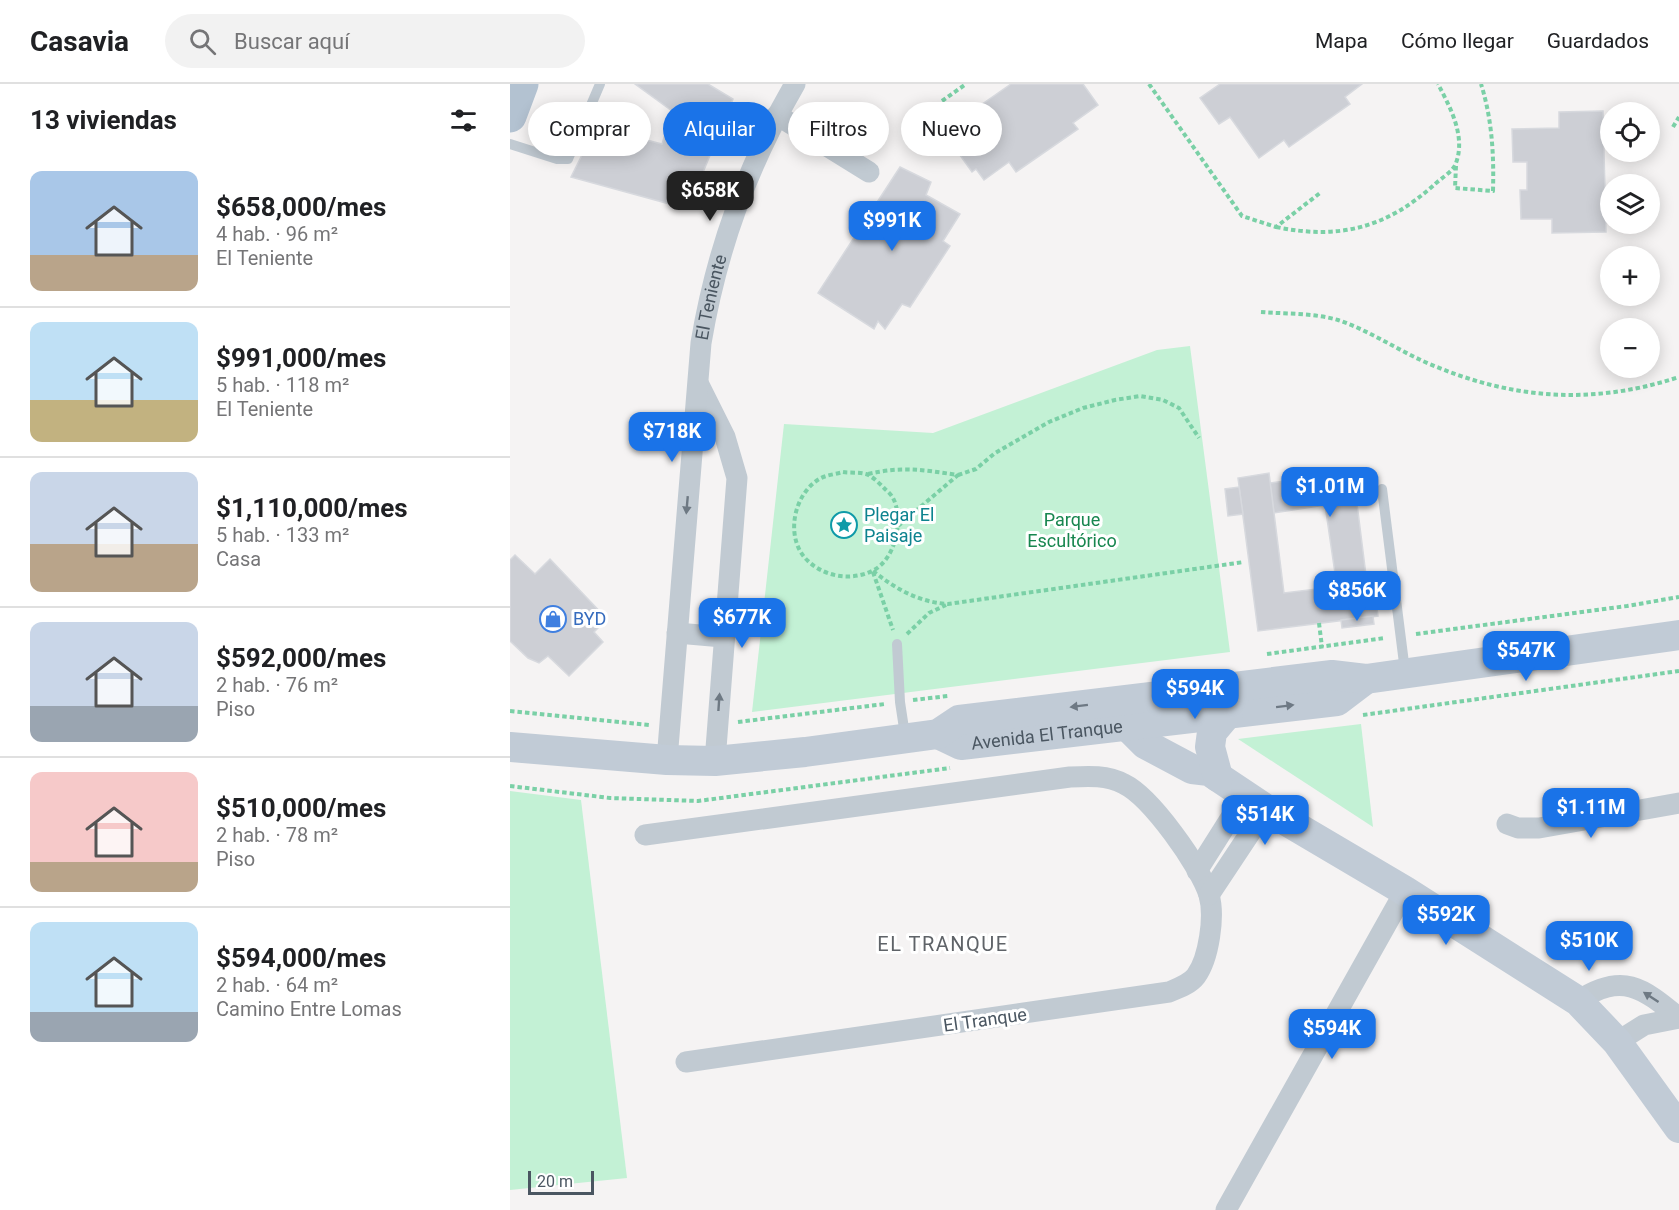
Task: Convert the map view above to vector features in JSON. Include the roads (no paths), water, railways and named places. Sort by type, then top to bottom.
[{"type":"main road","points":[[510,116],[522,84]]},
{"type":"main road","name":"Avenida El Tranque","points":[[510,747],[667,760],[715,761],[805,752],[938,734],[959,720],[1128,708],[1332,675],[1366,679],[1679,635]]},
{"type":"main road","name":"Avenida El Tranque","points":[[1160,720],[1337,700],[1366,679]]},
{"type":"main road","points":[[1128,708],[1160,720],[1204,759],[1214,774]]},
{"type":"main road","points":[[1128,708],[1145,744],[1192,768],[1214,774],[1578,1001],[1617,1042],[1679,1128]]},
{"type":"main road","points":[[1214,774],[1210,747],[1212,732],[1228,713]]},
{"type":"street","name":"El Teniente","points":[[667,760],[701,343],[718,261],[745,185],[777,115],[795,84]]},
{"type":"street","points":[[777,115],[868,172]]},
{"type":"street","points":[[698,384],[725,437],[736,478],[715,761]]},
{"type":"street","points":[[677,633],[723,637]]},
{"type":"street","name":"El Tranque","points":[[645,835],[1070,777],[1092,776],[1122,782],[1145,799],[1158,813],[1197,871],[1209,895],[1210,932],[1202,963],[1196,977],[1185,986],[1169,992],[686,1062]]},
{"type":"street","points":[[1197,871],[1256,802]]},
{"type":"street","points":[[1209,895],[1256,802]]},
{"type":"street","points":[[1507,824],[1518,828],[1539,828],[1679,803]]},
{"type":"street","points":[[1226,1210],[1405,891]]},
{"type":"street","points":[[1578,1001],[1594,990],[1619,985],[1652,995],[1679,1018]]},
{"type":"street","points":[[1617,1042],[1644,1025],[1679,1018]]},
{"type":"lane","points":[[510,144],[557,159],[568,159],[600,84]]},
{"type":"lane","points":[[1382,489],[1406,674]]},
{"type":"lane","points":[[897,644],[900,702],[906,738]]},
{"type":"place","name":"Plegar El Paisaje","points":[[844,525]]},
{"type":"place","name":"BYD","points":[[553,619]]},
{"type":"district","name":"EL TRANQUE","points":[[943,944]]},
{"type":"park label","name":"Parque Escultórico","points":[[1072,530]]}]
